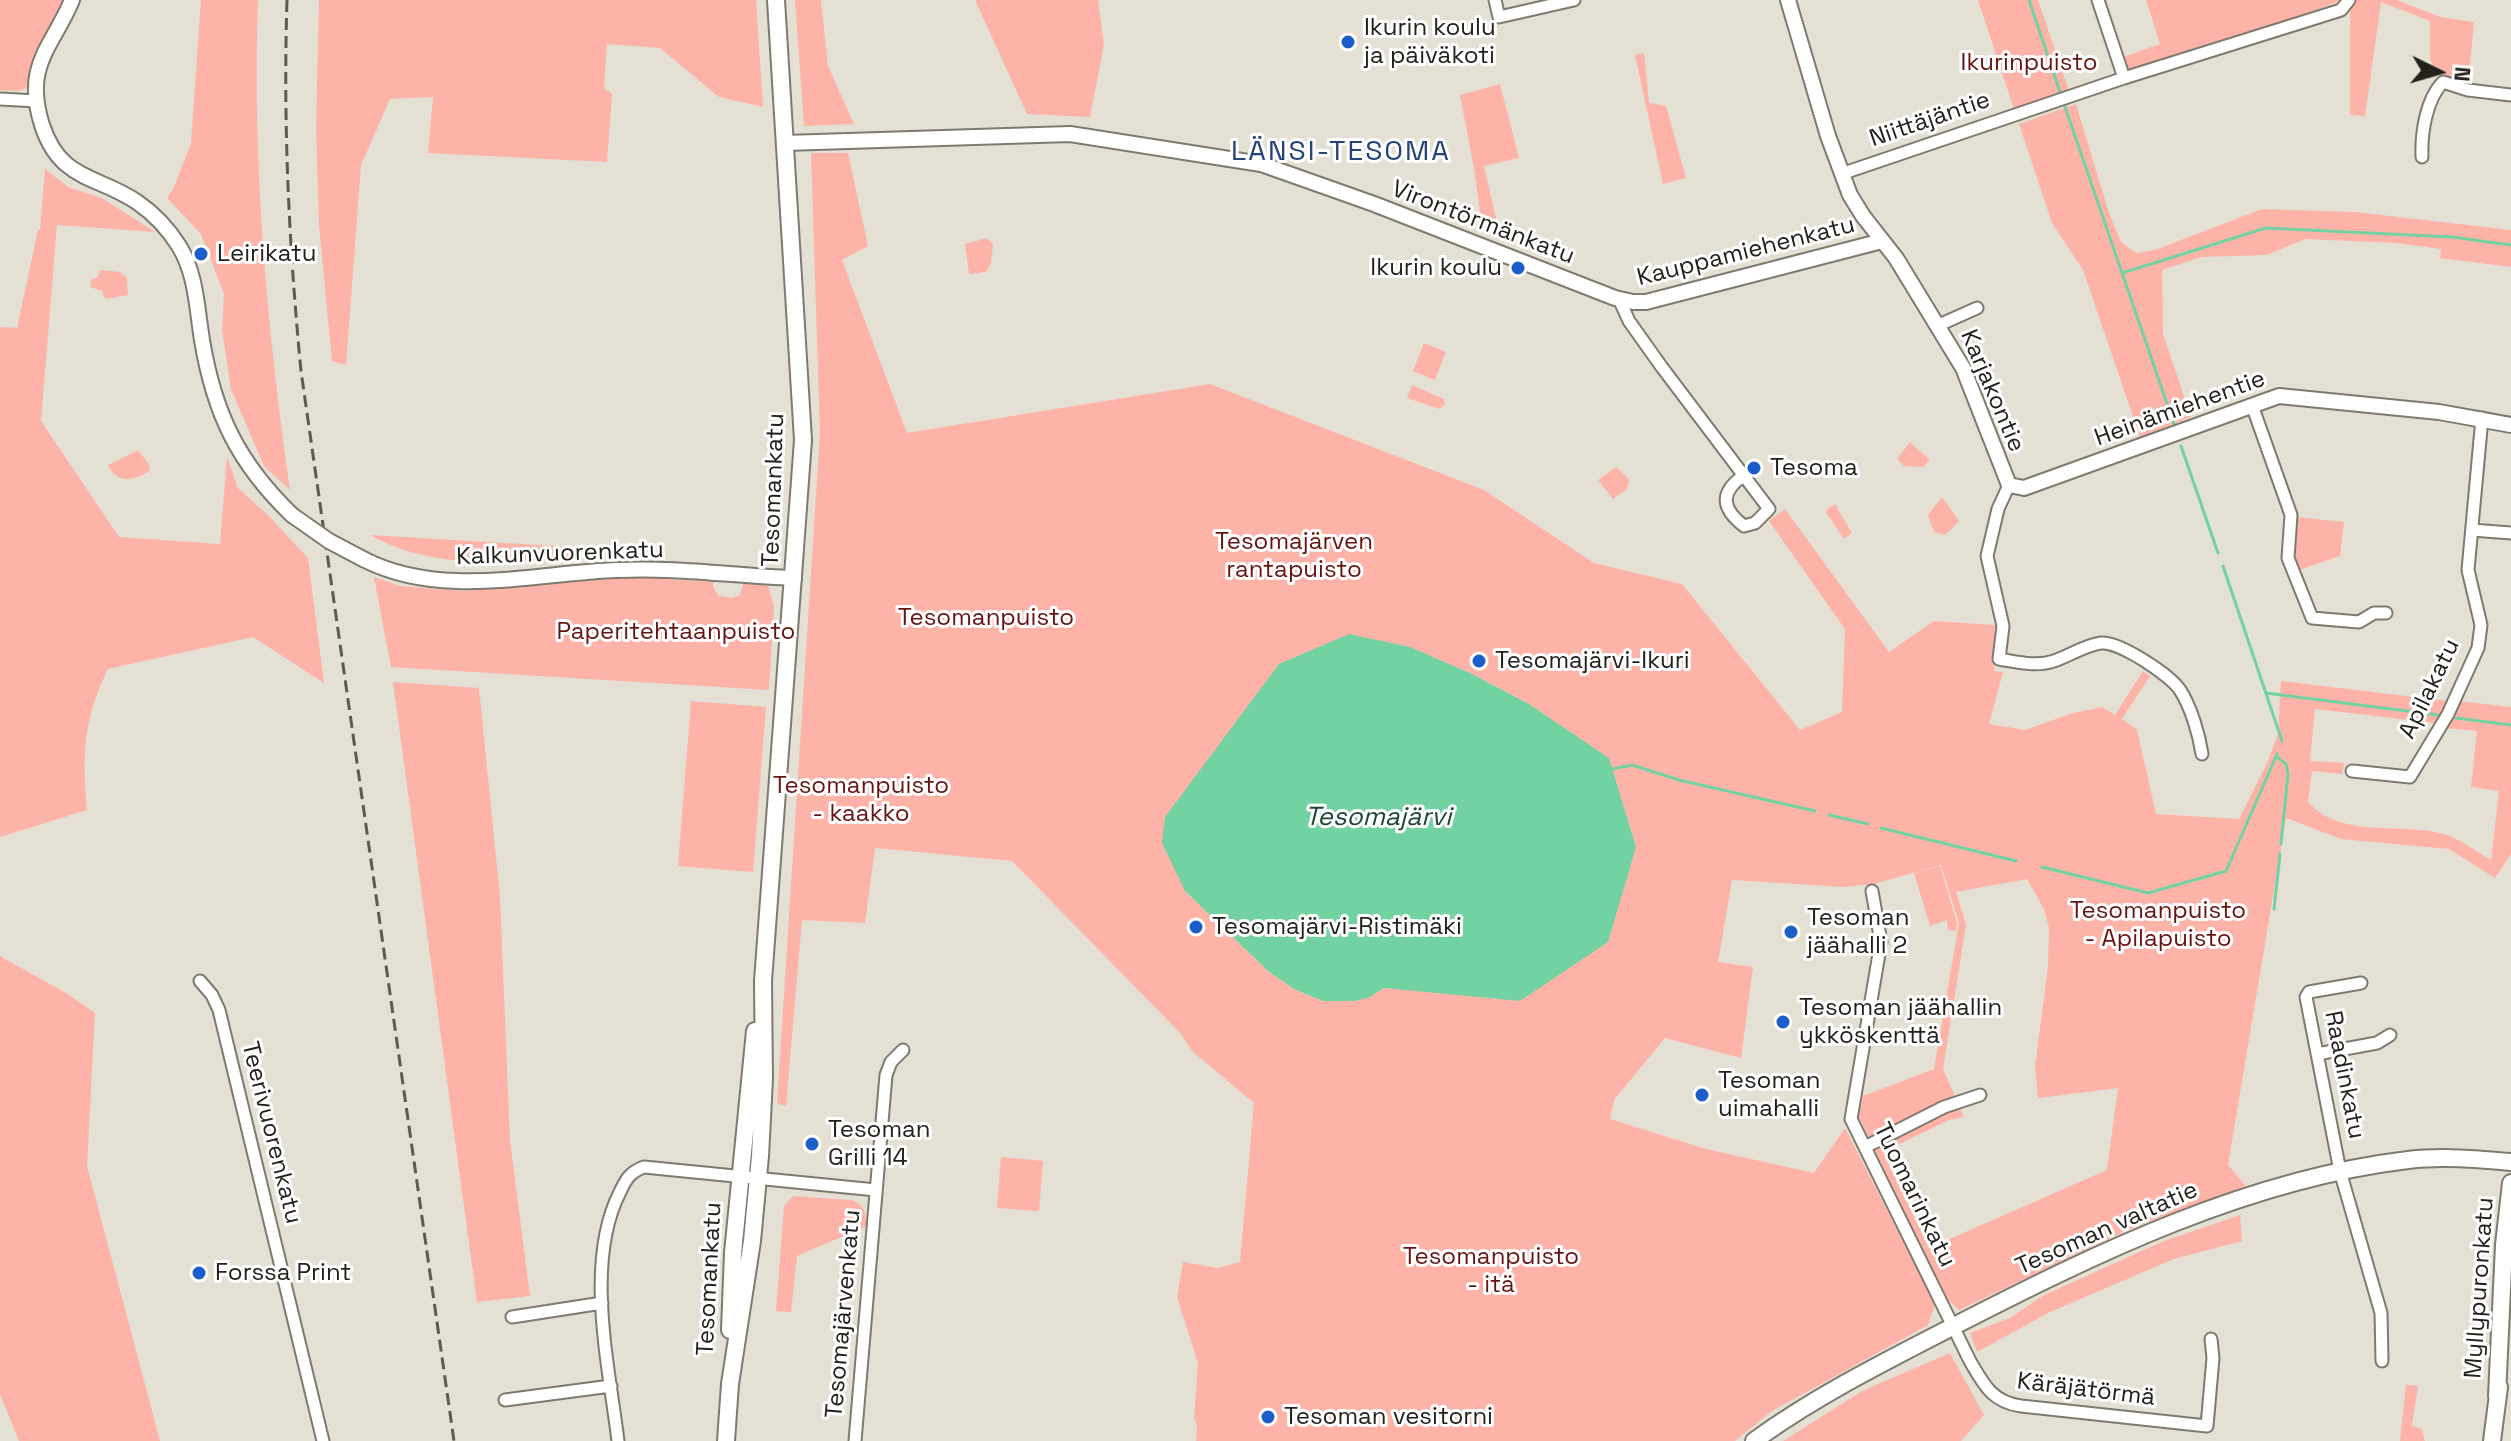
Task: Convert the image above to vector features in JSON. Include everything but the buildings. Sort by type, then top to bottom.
[{"type":"main road","name":"Tesomankatu","points":[[730,1384],[758,1178],[764,1079],[763,981],[803,440],[776,0]]},
{"type":"main road","name":"Tesomankatu","points":[[726,1441],[733,1253],[757,1012],[763,981]]},
{"type":"main road","name":"Tesoman valtatie","points":[[1754,1441],[1818,1398],[1953,1327],[2109,1252],[2203,1213],[2340,1171],[2410,1159],[2511,1162]]},
{"type":"main road","name":"Myllypuronkatu","points":[[2497,1396],[2504,1245],[2511,1183]]},
{"type":"main road","name":"Myllypuronkatu","points":[[2492,1441],[2511,1305]]},
{"type":"street","name":"Kalkunvuorenkatu","points":[[72,0],[43,53],[37,81],[37,101],[43,129],[65,163],[88,180],[138,203],[167,230],[182,250],[192,277],[212,388],[223,420],[235,446],[257,478],[292,515],[329,541],[365,560],[399,572],[445,581],[618,570],[794,578]]},
{"type":"street","points":[[1495,0],[1499,17],[1574,0]]},
{"type":"street","name":"Karjakontie","points":[[1788,0],[1841,174],[1856,205],[1896,258],[1963,368],[2009,485],[1998,509],[1987,554],[2003,626],[1999,659],[2029,664],[2051,662],[2099,644],[2119,646],[2181,690],[2200,739],[2202,754]]},
{"type":"street","points":[[2098,0],[2124,78]]},
{"type":"street","name":"Niittäjäntie","points":[[1841,174],[2124,78],[2324,16],[2341,10],[2349,0]]},
{"type":"street","points":[[2422,157],[2421,140],[2434,91],[2443,82],[2468,90],[2511,95]]},
{"type":"street","points":[[0,99],[37,101]]},
{"type":"street","name":"Virontörmänkatu","points":[[785,143],[1070,134],[1261,164],[1374,204],[1619,299]]},
{"type":"street","name":"Kauppamiehenkatu","points":[[1619,299],[1646,302],[1882,241]]},
{"type":"street","points":[[1619,299],[1629,321],[1661,366],[1769,509],[1755,523],[1744,526],[1730,516],[1726,504],[1727,492],[1743,476]]},
{"type":"street","points":[[1939,325],[1977,308]]},
{"type":"street","name":"Heinämiehentie","points":[[2009,485],[2024,488],[2279,396],[2482,418],[2511,425]]},
{"type":"street","points":[[2252,405],[2291,515],[2288,558],[2312,618],[2359,622],[2374,613],[2386,613]]},
{"type":"street","name":"Apilakatu","points":[[2352,771],[2410,777],[2448,714],[2478,648],[2481,625],[2468,570],[2482,418]]},
{"type":"street","points":[[2472,530],[2511,533]]},
{"type":"street","name":"Tuomarinkatu","points":[[1872,891],[1881,942],[1851,1119],[1953,1327]]},
{"type":"street","name":"Teerivuorenkatu","points":[[200,981],[219,1010],[323,1441]]},
{"type":"street","name":"Raadinkatu","points":[[2361,983],[2309,992],[2306,997],[2340,1171],[2381,1313],[2382,1361]]},
{"type":"street","points":[[2317,1054],[2377,1043],[2390,1035]]},
{"type":"street","name":"Tesomajärvenkatu","points":[[855,1441],[886,1075],[891,1062],[903,1050]]},
{"type":"street","points":[[1865,1147],[1944,1107],[1980,1095]]},
{"type":"street","points":[[618,1441],[602,1303],[601,1266],[609,1220],[628,1176],[644,1167],[740,1176]]},
{"type":"street","name":"Tesomankatu","points":[[740,1176],[758,1178]]},
{"type":"street","name":"Tesomajärvenkatu","points":[[758,1178],[876,1190]]},
{"type":"street","points":[[512,1317],[602,1303]]},
{"type":"street","name":"Käräjätörmä","points":[[1953,1327],[1984,1386],[1990,1394],[2008,1404],[2207,1426],[2213,1358],[2211,1339]]},
{"type":"street","points":[[505,1400],[611,1386]]},
{"type":"green space","points":[[0,0],[63,0],[35,54],[30,86],[19,91],[0,90]]},
{"type":"green space","points":[[201,0],[258,0],[259,185],[274,368],[290,490],[264,466],[231,389],[222,330],[224,294],[201,234],[167,198],[191,143]]},
{"type":"green space","points":[[319,0],[756,0],[763,107],[719,97],[660,48],[607,44],[604,88],[612,94],[607,162],[428,153],[433,97],[390,99],[361,165],[346,365],[332,361],[319,225],[316,129]]},
{"type":"green space","points":[[795,0],[821,0],[828,66],[854,124],[804,126]]},
{"type":"green space","points":[[975,0],[1098,0],[1104,45],[1090,117],[1027,114]]},
{"type":"green space","name":"Ikurinpuisto","points":[[1978,0],[2038,0],[2069,91],[2014,109]]},
{"type":"green space","points":[[2146,0],[2341,0],[2126,70],[2123,57],[2160,44]]},
{"type":"green space","points":[[2356,0],[2397,0],[2440,17],[2474,22],[2468,84],[2435,71],[2430,59],[2430,21],[2381,2],[2365,116],[2350,115],[2350,11]]},
{"type":"green space","points":[[1644,53],[1649,103],[1666,106],[1686,178],[1663,184],[1635,55]]},
{"type":"green space","points":[[1500,84],[1519,158],[1484,166],[1501,240],[1483,233],[1460,95]]},
{"type":"green space","points":[[2076,104],[2109,213],[2121,242],[2136,253],[2155,250],[2262,209],[2355,212],[2511,230],[2511,267],[2440,258],[2441,249],[2395,243],[2305,239],[2267,255],[2202,257],[2162,270],[2163,334],[2191,417],[2140,437],[2083,270],[2052,223],[2019,124]]},
{"type":"green space","points":[[811,153],[848,153],[868,246],[842,260],[907,433],[1210,384],[1484,490],[1594,563],[1682,584],[1800,730],[1842,712],[1845,629],[1769,521],[1785,509],[1889,652],[1934,621],[1995,625],[1994,671],[2003,672],[1989,724],[2025,730],[2073,713],[2102,707],[2115,715],[2143,671],[2150,676],[2122,719],[2137,730],[2156,814],[2239,819],[2278,734],[2281,681],[2448,701],[2435,723],[2315,709],[2310,761],[2344,763],[2342,774],[2312,771],[2308,802],[2322,814],[2338,821],[2373,828],[2411,829],[2447,835],[2491,860],[2499,791],[2471,787],[2477,731],[2444,728],[2459,701],[2511,707],[2511,854],[2495,878],[2449,849],[2341,839],[2286,818],[2228,1165],[2246,1186],[2134,1227],[1959,1310],[1946,1298],[1859,1117],[1863,1096],[1934,1069],[1959,923],[1941,865],[1874,884],[1844,887],[1732,880],[1718,962],[1753,967],[1741,1058],[1665,1038],[1614,1100],[1610,1119],[1706,1149],[1814,1173],[1845,1128],[1935,1304],[1928,1325],[1772,1411],[1735,1441],[1196,1441],[1194,1418],[1198,1363],[1177,1297],[1183,1262],[1218,1268],[1240,1262],[1254,1103],[1193,1052],[1180,1033],[1012,861],[875,848],[865,923],[802,920],[786,1106],[777,1103],[820,433]],"holes":[[[1379,642],[1409,647],[1470,673],[1529,704],[1609,759],[1636,847],[1427,991],[1384,988],[1370,997],[1323,1001],[1294,989],[1268,971],[1185,891]],[[2027,879],[2044,909],[2049,928],[2048,967],[2035,1067],[2038,1098],[2118,1088],[2107,1170],[1929,1248],[1883,1152],[1949,1120],[1964,1117],[1943,1069],[1966,925],[1956,892]]]},
{"type":"green space","points":[[45,169],[68,187],[102,198],[155,232],[57,225],[41,421],[119,537],[220,544],[227,457],[238,488],[308,558],[324,683],[253,637],[108,669],[93,705],[86,738],[87,810],[0,837],[0,327],[17,328],[40,230]]},
{"type":"green space","points":[[987,238],[993,244],[991,263],[986,272],[969,274],[965,244]]},
{"type":"green space","points":[[100,270],[120,272],[127,278],[128,295],[105,299],[102,291],[90,287],[91,280],[98,277]]},
{"type":"green space","points":[[1424,343],[1446,352],[1435,380],[1413,371]]},
{"type":"green space","points":[[1412,385],[1444,399],[1445,404],[1440,409],[1407,398]]},
{"type":"green space","points":[[1910,442],[1930,460],[1923,467],[1904,466],[1897,459]]},
{"type":"green space","points":[[138,450],[150,466],[149,471],[126,479],[111,471],[108,465]]},
{"type":"green space","points":[[1616,467],[1629,479],[1627,489],[1613,499],[1598,480]]},
{"type":"green space","points":[[1942,497],[1959,521],[1945,535],[1934,532],[1928,515]]},
{"type":"green space","points":[[1835,504],[1852,533],[1844,539],[1825,511]]},
{"type":"green space","points":[[2297,517],[2344,522],[2340,556],[2299,570],[2293,553]]},
{"type":"green space","points":[[370,535],[623,550],[526,560],[462,561],[430,557]]},
{"type":"green space","name":"Paperitehtaanpuisto","points":[[374,577],[400,586],[464,591],[633,577],[713,582],[719,596],[732,598],[740,595],[744,582],[768,585],[774,607],[769,690],[391,667]]},
{"type":"green space","points":[[393,682],[479,688],[500,897],[510,1140],[530,1296],[477,1302]]},
{"type":"green space","points":[[691,701],[766,707],[753,872],[678,866]]},
{"type":"green space","points":[[1940,866],[1957,923],[1956,931],[1948,930],[1947,920],[1930,926],[1914,873]]},
{"type":"green space","points":[[0,956],[95,1013],[87,1166],[160,1441],[19,1441],[0,1394]]},
{"type":"green space","points":[[1001,1157],[1043,1161],[1039,1211],[997,1208]]},
{"type":"green space","points":[[793,1196],[852,1200],[864,1210],[867,1226],[797,1256],[791,1312],[776,1311],[784,1206]]},
{"type":"green space","points":[[2240,1215],[2242,1241],[2174,1259],[2050,1312],[1977,1352],[1970,1333],[2010,1318],[2044,1295],[2164,1241]]},
{"type":"green space","points":[[1950,1353],[1984,1415],[1961,1441],[1783,1441],[1862,1391]]},
{"type":"green space","points":[[2406,1385],[2418,1386],[2412,1426],[2422,1429],[2425,1441],[2400,1441]]},
{"type":"water","name":"Tesomajärvi","points":[[1349,634],[1410,647],[1470,673],[1529,704],[1609,758],[1636,847],[1608,942],[1520,1001],[1384,988],[1370,997],[1355,1001],[1323,1001],[1294,989],[1268,971],[1185,891],[1162,843],[1165,817],[1279,664]]},
{"type":"waterway","points":[[2029,0],[2060,92]]},
{"type":"waterway","points":[[2065,107],[2174,424]]},
{"type":"waterway","points":[[2122,273],[2266,228],[2452,237],[2511,245]]},
{"type":"waterway","points":[[2181,446],[2218,553]]},
{"type":"waterway","points":[[2223,566],[2282,741]]},
{"type":"waterway","points":[[2266,693],[2438,715]]},
{"type":"waterway","points":[[2456,718],[2511,725]]},
{"type":"waterway","points":[[2042,867],[2148,893],[2226,871],[2277,754]]},
{"type":"waterway","points":[[2277,757],[2286,764],[2288,774],[2281,844]]},
{"type":"waterway","points":[[1612,769],[1632,765],[1679,780],[1815,811]]},
{"type":"waterway","points":[[1829,815],[1868,824]]},
{"type":"waterway","points":[[1881,828],[2016,861]]},
{"type":"waterway","points":[[2274,909],[2280,854]]},
{"type":"railway","points":[[287,0],[288,186],[301,371],[454,1441]]},
{"type":"place","name":"Ikurin koulu ja päiväkoti","points":[[1348,42]]},
{"type":"place","name":"Leirikatu","points":[[201,254]]},
{"type":"place","name":"Ikurin koulu","points":[[1518,268]]},
{"type":"place","name":"Tesoma","points":[[1754,468]]},
{"type":"place","name":"Tesomajärvi-Ikuri","points":[[1479,661]]},
{"type":"place","name":"Tesomajärvi-Ristimäki","points":[[1196,927]]},
{"type":"place","name":"Tesoman jäähalli 2","points":[[1791,932]]},
{"type":"place","name":"Tesoman jäähallin ykköskenttä","points":[[1783,1022]]},
{"type":"place","name":"Tesoman uimahalli","points":[[1702,1095]]},
{"type":"place","name":"Tesoman Grilli 14","points":[[812,1144]]},
{"type":"place","name":"Forssa Print","points":[[199,1273]]},
{"type":"place","name":"Tesoman vesitorni","points":[[1268,1417]]},
{"type":"district","name":"LÄNSI-TESOMA","points":[[1341,152]]},
{"type":"park label","name":"Tesomajärven rantapuisto","points":[[1294,556]]},
{"type":"park label","name":"Tesomanpuisto","points":[[986,618]]},
{"type":"park label","name":"Tesomanpuisto - kaakko","points":[[861,800]]},
{"type":"park label","name":"Tesomanpuisto - Apilapuisto","points":[[2158,925]]},
{"type":"park label","name":"Tesomanpuisto - itä","points":[[1491,1271]]}]
